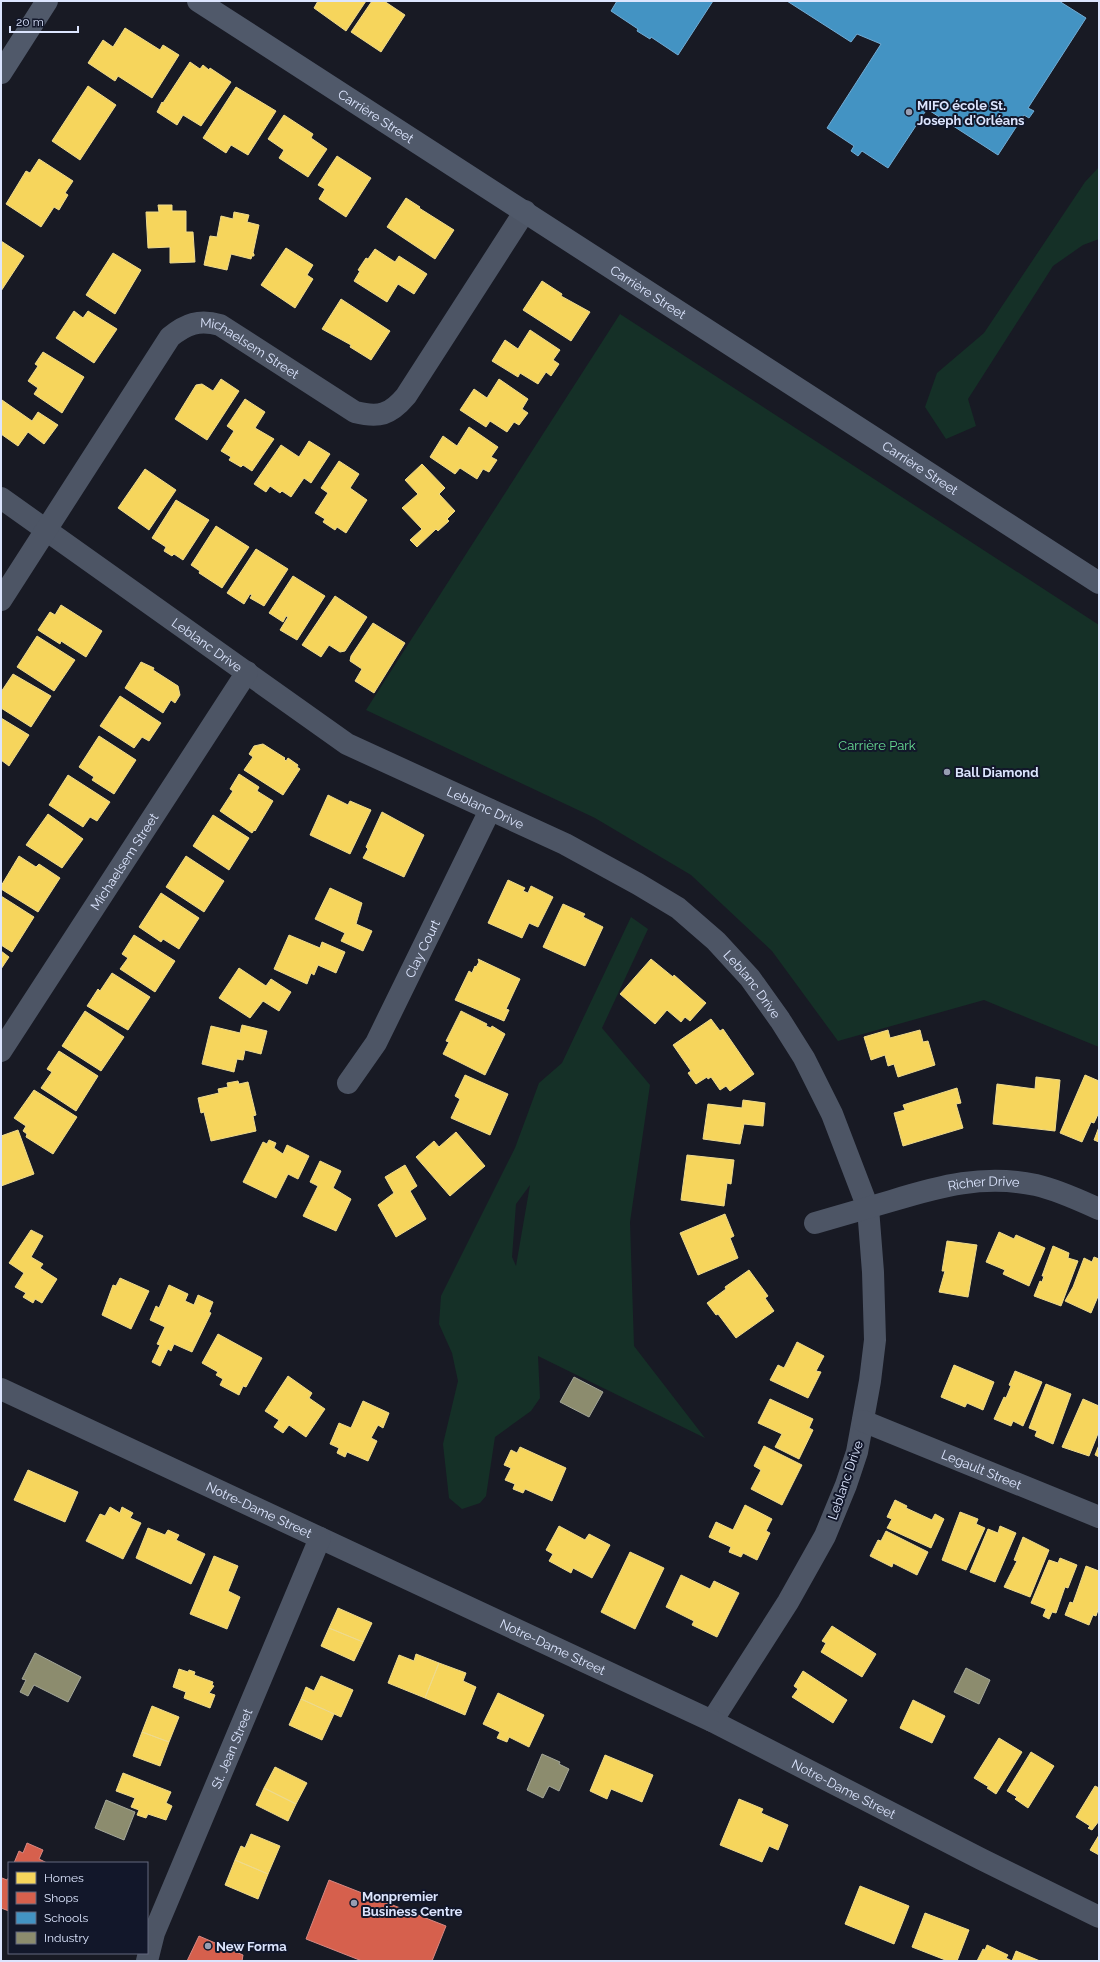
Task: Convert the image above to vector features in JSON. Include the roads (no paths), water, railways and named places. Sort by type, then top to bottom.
[{"type":"street","points":[[1,73],[47,1]]},
{"type":"street","name":"Carrière Street","points":[[198,1],[1099,583]]},
{"type":"street","name":"Michaelsem Street","points":[[1,600],[170,337],[180,328],[207,321],[220,325],[355,412],[370,416],[385,414],[396,407],[406,396],[524,211]]},
{"type":"street","name":"Leblanc Drive","points":[[1,498],[47,529],[347,744],[565,844],[678,908],[716,941],[750,978],[780,1020],[804,1058],[832,1114],[868,1208],[875,1340],[870,1381],[857,1452],[846,1485],[825,1536],[788,1602],[712,1720]]},
{"type":"street","name":"Michaelsem Street","points":[[1,1050],[247,672]]},
{"type":"street","name":"Clay Court","points":[[348,1083],[376,1043],[490,810]]},
{"type":"street","name":"Richer Drive","points":[[868,1208],[956,1183],[981,1180],[1007,1181],[1037,1186],[1099,1209]]},
{"type":"street","points":[[815,1223],[868,1208]]},
{"type":"street","name":"Notre-Dame Street","points":[[1,1389],[712,1720],[988,1862],[1099,1917]]},
{"type":"street","name":"Legault Street","points":[[863,1421],[1099,1517]]},
{"type":"street","name":"St. Jean Street","points":[[147,1961],[157,1926],[320,1538]]},
{"type":"place","name":"MIFO école St. Joseph d'Orléans","points":[[909,112]]},
{"type":"place","name":"Ball Diamond","points":[[947,772]]},
{"type":"place","name":"Monpremier Business Centre","points":[[354,1903]]},
{"type":"place","name":"New Forma","points":[[208,1946]]},
{"type":"park label","name":"Carrière Park","points":[[877,745]]}]
